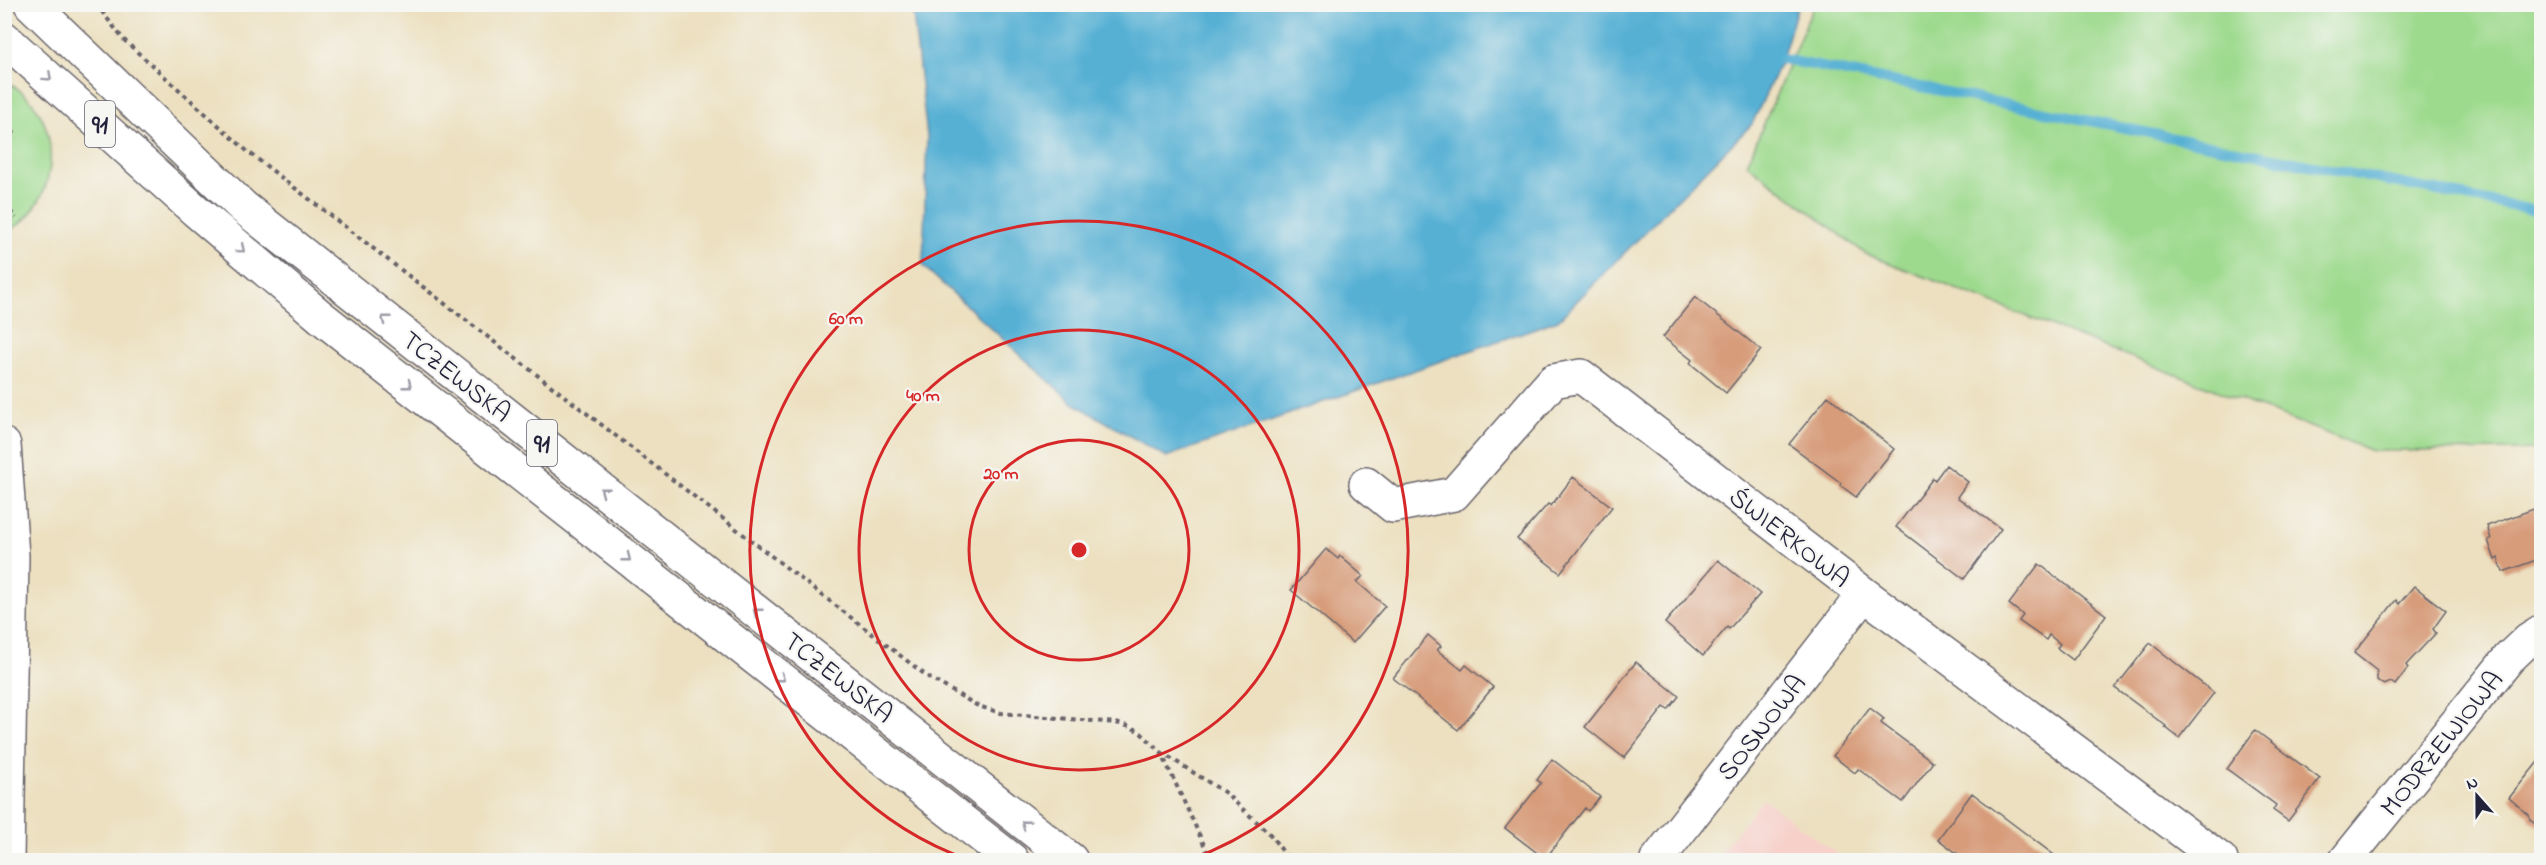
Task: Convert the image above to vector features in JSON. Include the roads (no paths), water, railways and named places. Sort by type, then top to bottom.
[{"type":"main road","name":"TCZEWSKA","points":[[31,4],[243,207],[1071,861]]},
{"type":"main road","name":"TCZEWSKA","points":[[4,38],[196,211],[321,317],[1012,861]]},
{"type":"main road","name":"ŚWIERKOWA","points":[[1366,484],[1393,506],[1454,494],[1552,381],[1581,376],[1864,594],[2221,861]]},
{"type":"main road","points":[[4,445],[12,556],[6,843]]},
{"type":"main road","name":"SOSNOWA","points":[[1657,861],[1864,594]]},
{"type":"main road","name":"MODRZEWIOWA","points":[[2346,861],[2509,658],[2541,631]]},
{"type":"water","points":[[912,4],[1798,5],[1782,59],[1752,124],[1558,320],[1166,457],[1073,403],[923,266],[927,136]]},
{"type":"waterway","points":[[1782,59],[2542,212]]}]
